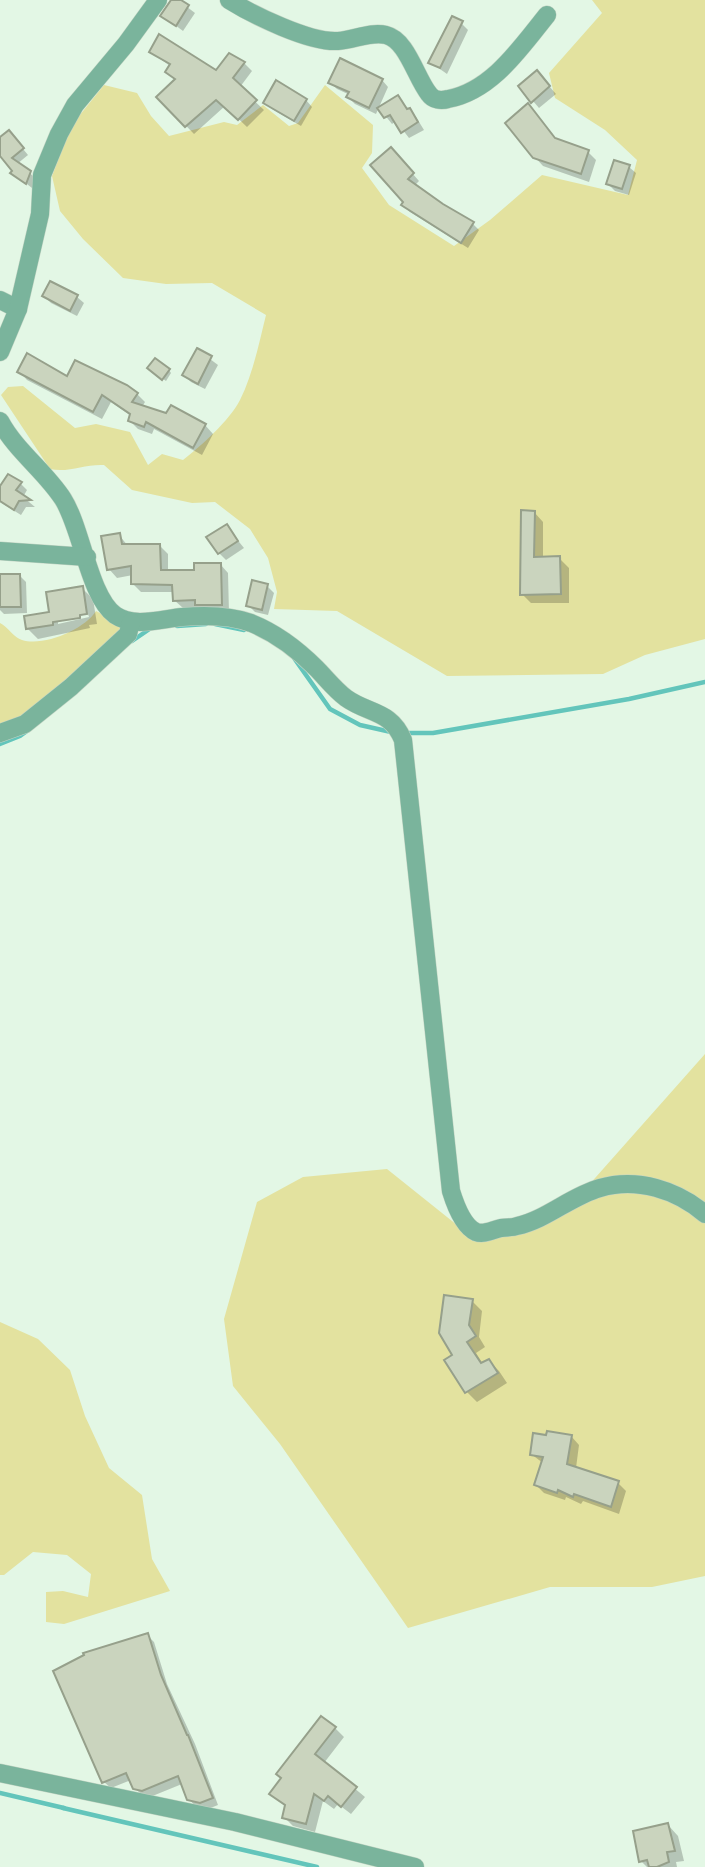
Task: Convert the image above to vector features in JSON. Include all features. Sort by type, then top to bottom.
[{"type":"street","points":[[0,352],[18,309],[40,214],[42,175],[59,134],[75,105],[126,44],[158,0]]},
{"type":"street","points":[[229,0],[260,16],[321,40],[338,41],[382,34],[391,36],[401,45],[430,97],[440,101],[458,97],[483,85],[548,15]]},
{"type":"street","points":[[0,300],[18,309]]},
{"type":"street","points":[[0,421],[8,436],[64,499],[94,582],[114,614],[131,622],[223,616],[250,623],[291,645],[337,692],[392,721],[399,730],[403,740],[451,1191],[463,1219],[473,1231],[483,1234],[499,1228],[519,1226],[599,1188],[616,1185],[664,1189],[689,1200],[705,1214]]},
{"type":"street","points":[[0,551],[87,557]]},
{"type":"street","points":[[0,733],[25,724],[71,687],[128,634],[131,622]]},
{"type":"street","points":[[0,1773],[235,1822],[415,1867]]},
{"type":"shaded area","points":[[592,0],[705,0],[705,639],[645,655],[603,674],[447,676],[337,611],[274,609],[277,592],[268,558],[250,529],[215,502],[192,503],[132,490],[104,465],[50,469],[1,395],[8,387],[23,386],[75,428],[96,424],[130,432],[148,465],[162,454],[183,460],[222,424],[240,400],[252,369],[266,315],[212,283],[166,284],[123,278],[83,239],[60,211],[52,176],[71,126],[104,85],[137,93],[151,116],[169,136],[224,122],[237,125],[263,105],[289,126],[298,123],[325,85],[373,125],[372,153],[362,168],[389,205],[454,246],[490,220],[542,175],[628,195],[637,160],[605,130],[555,98],[549,73],[602,13]]},
{"type":"shaded area","points":[[96,611],[125,626],[113,642],[0,737],[0,623],[19,639],[41,641],[74,630]]},
{"type":"shaded area","points":[[705,1054],[705,1576],[652,1587],[550,1587],[408,1628],[280,1444],[233,1386],[224,1319],[257,1202],[303,1177],[387,1169],[457,1225],[501,1226],[580,1195]]},
{"type":"shaded area","points":[[0,1322],[38,1339],[70,1370],[85,1416],[109,1468],[142,1495],[152,1559],[170,1591],[64,1624],[46,1622],[46,1592],[63,1591],[88,1597],[91,1574],[67,1555],[33,1552],[4,1575],[0,1575]]},
{"type":"building","points":[[171,0],[181,0],[189,5],[176,26],[160,16]]},
{"type":"building","points":[[452,16],[463,21],[440,68],[428,63]]},
{"type":"building","points":[[159,34],[216,70],[229,53],[245,62],[233,78],[257,100],[238,120],[216,100],[185,127],[156,97],[175,79],[165,72],[170,64],[149,52]]},
{"type":"building","points":[[340,58],[383,79],[369,108],[346,97],[349,92],[328,83]]},
{"type":"building","points":[[537,70],[550,86],[531,103],[518,86]]},
{"type":"building","points":[[276,80],[307,99],[294,121],[263,103]]},
{"type":"building","points":[[398,95],[418,122],[401,133],[390,115],[384,118],[377,108]]},
{"type":"building","points":[[528,103],[555,138],[589,150],[581,174],[533,158],[505,123]]},
{"type":"building","points":[[9,130],[24,148],[12,158],[31,171],[26,184],[10,173],[12,171],[0,156],[0,137]]},
{"type":"building","points":[[391,147],[414,173],[408,179],[474,222],[461,243],[401,205],[403,202],[370,165]]},
{"type":"building","points":[[614,160],[630,165],[622,189],[606,184]]},
{"type":"building","points":[[50,281],[78,295],[70,311],[42,296]]},
{"type":"building","points":[[197,348],[212,356],[198,384],[182,375]]},
{"type":"building","points":[[27,353],[67,376],[75,360],[138,393],[132,402],[166,413],[171,405],[206,424],[193,448],[146,422],[144,427],[128,421],[130,414],[102,395],[93,412],[17,372]]},
{"type":"building","points":[[155,358],[170,369],[162,380],[147,368]]},
{"type":"building","points":[[8,474],[22,482],[16,490],[31,500],[19,501],[14,510],[0,501],[0,486]]},
{"type":"building","points":[[521,510],[535,511],[534,557],[560,556],[561,594],[520,595]]},
{"type":"building","points":[[227,524],[238,541],[218,554],[206,537]]},
{"type":"building","points":[[120,533],[122,544],[160,544],[161,570],[194,570],[194,563],[221,563],[222,605],[195,605],[195,600],[173,601],[172,585],[131,584],[131,566],[107,570],[101,536]]},
{"type":"building","points":[[0,574],[20,574],[21,607],[0,607]]},
{"type":"building","points":[[252,580],[268,584],[262,610],[246,606]]},
{"type":"building","points":[[83,586],[87,614],[80,615],[80,618],[53,622],[53,625],[26,629],[24,616],[49,612],[46,592]]},
{"type":"building","points":[[444,1295],[473,1299],[469,1325],[476,1336],[467,1342],[481,1363],[489,1359],[498,1373],[465,1393],[444,1360],[452,1355],[439,1333]]},
{"type":"building","points":[[547,1431],[572,1435],[567,1464],[619,1481],[611,1507],[574,1494],[573,1497],[558,1490],[557,1493],[534,1485],[543,1457],[530,1455],[533,1433],[546,1435]]},
{"type":"building","points":[[148,1633],[161,1675],[213,1798],[200,1803],[187,1800],[178,1776],[142,1791],[133,1789],[126,1773],[102,1783],[53,1671],[84,1655],[83,1653]]},
{"type":"building","points":[[321,1716],[336,1727],[315,1754],[357,1787],[341,1807],[328,1796],[324,1801],[314,1794],[306,1824],[282,1818],[285,1805],[269,1794],[281,1778],[276,1774]]},
{"type":"building","points":[[668,1823],[675,1851],[667,1852],[669,1862],[649,1867],[647,1860],[639,1862],[633,1831]]},
{"type":"waterway","points":[[177,626],[206,624]]},
{"type":"waterway","points":[[215,624],[244,630]]},
{"type":"waterway","points":[[132,641],[151,628]]},
{"type":"waterway","points":[[294,658],[330,709],[360,725],[391,732]]},
{"type":"waterway","points":[[406,733],[433,733],[629,699],[705,682]]},
{"type":"waterway","points":[[0,744],[27,731]]},
{"type":"waterway","points":[[0,1793],[64,1808]]},
{"type":"waterway","points":[[63,1808],[317,1867]]}]
